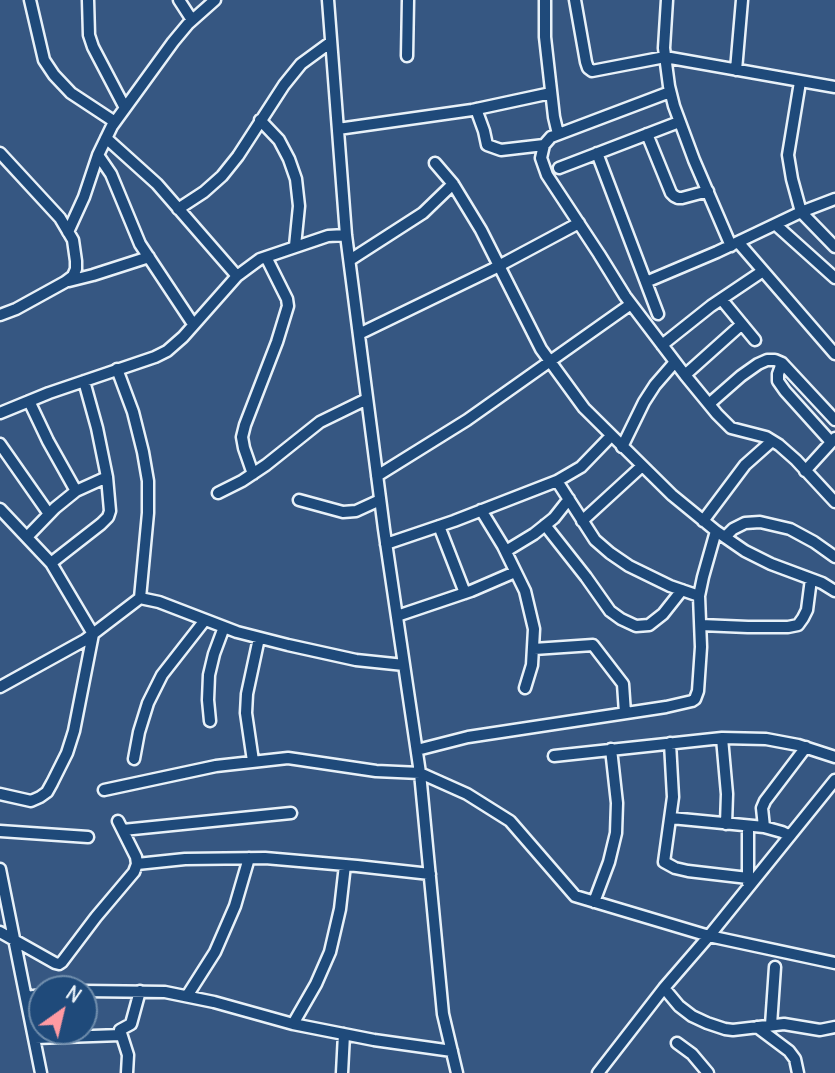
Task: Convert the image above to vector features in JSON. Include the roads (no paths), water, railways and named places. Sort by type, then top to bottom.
[{"type":"street","points":[[30,0],[44,60],[54,75],[71,93],[115,122]]},
{"type":"street","points":[[88,0],[89,35],[93,47],[125,108]]},
{"type":"street","points":[[179,0],[192,20]]},
{"type":"street","points":[[68,232],[115,122],[173,42],[192,20],[215,0]]},
{"type":"street","points":[[328,0],[349,260],[386,544],[421,773],[443,1014],[457,1073]]},
{"type":"street","points":[[407,56],[408,0]]},
{"type":"street","points":[[545,0],[545,37],[558,134]]},
{"type":"street","points":[[575,0],[586,62],[592,71],[665,57],[835,88]]},
{"type":"street","points":[[667,0],[664,36],[670,92],[708,191],[734,244],[763,271],[835,354]]},
{"type":"street","points":[[737,70],[742,0]]},
{"type":"street","points":[[178,209],[222,176],[301,64],[331,42]]},
{"type":"street","points":[[800,82],[788,155],[792,179],[801,212],[835,247]]},
{"type":"street","points":[[670,92],[551,137],[544,145],[541,158],[547,175],[631,304],[709,404],[731,428],[772,441],[796,460],[835,502]]},
{"type":"street","points":[[338,130],[476,109],[551,93]]},
{"type":"street","points":[[476,109],[487,145],[501,150],[544,145]]},
{"type":"street","points":[[260,120],[279,140],[296,179],[299,206],[295,246]]},
{"type":"street","points":[[559,168],[680,122]]},
{"type":"street","points":[[647,134],[674,196],[682,198],[708,191]]},
{"type":"street","points":[[106,138],[157,184],[237,276]]},
{"type":"street","points":[[0,153],[60,218],[73,240],[76,269],[65,282],[0,315]]},
{"type":"street","points":[[597,153],[658,314]]},
{"type":"street","points":[[99,155],[111,174],[130,223],[149,257],[194,324]]},
{"type":"street","points":[[435,163],[453,184],[481,230],[541,349],[584,408],[672,495],[720,534],[771,564],[835,591]]},
{"type":"street","points":[[349,260],[423,213],[453,184]]},
{"type":"street","points":[[646,282],[835,199]]},
{"type":"street","points":[[359,334],[579,223]]},
{"type":"street","points":[[776,225],[835,278]]},
{"type":"street","points":[[0,413],[167,351],[183,337],[237,276],[260,259],[328,236],[346,235]]},
{"type":"street","points":[[65,282],[149,257]]},
{"type":"street","points":[[253,474],[242,437],[288,306],[267,257]]},
{"type":"street","points":[[662,345],[763,271]]},
{"type":"street","points":[[722,300],[755,340]]},
{"type":"street","points":[[377,476],[467,420],[631,304]]},
{"type":"street","points":[[685,375],[742,324]]},
{"type":"street","points":[[709,404],[758,364],[775,360],[782,363],[835,420]]},
{"type":"street","points":[[622,447],[644,402],[675,362]]},
{"type":"street","points":[[782,363],[778,374],[785,391],[833,440],[805,471]]},
{"type":"street","points":[[117,369],[133,412],[144,452],[148,481],[148,513],[140,597]]},
{"type":"street","points":[[51,563],[108,517],[110,510],[107,477],[84,381]]},
{"type":"street","points":[[218,493],[253,474],[320,422],[367,399]]},
{"type":"street","points":[[29,401],[76,491]]},
{"type":"street","points":[[386,544],[557,481],[581,467],[611,436]]},
{"type":"street","points":[[703,520],[745,465],[772,441]]},
{"type":"street","points":[[0,444],[49,514]]},
{"type":"street","points":[[582,521],[642,466]]},
{"type":"street","points":[[27,537],[76,491],[107,477]]},
{"type":"street","points":[[557,481],[595,540],[629,566],[699,596]]},
{"type":"street","points":[[506,551],[554,519],[569,499]]},
{"type":"street","points":[[299,500],[343,512],[356,511],[380,500]]},
{"type":"street","points":[[0,509],[51,563],[93,634],[74,731],[67,753],[47,792],[31,801],[0,794]]},
{"type":"street","points":[[481,510],[506,551],[525,591],[534,629],[534,649],[524,688]]},
{"type":"street","points":[[417,750],[468,737],[625,713],[695,699],[702,647],[699,596],[703,577],[720,534],[745,523],[760,522],[790,529],[835,557]]},
{"type":"street","points":[[545,525],[611,611],[636,626],[649,625],[663,614],[682,590]]},
{"type":"street","points":[[439,526],[465,593]]},
{"type":"street","points":[[397,616],[465,593],[515,572]]},
{"type":"street","points":[[701,625],[748,628],[797,625],[807,610],[811,579]]},
{"type":"street","points":[[0,687],[85,640],[140,597],[259,638],[356,660],[404,665]]},
{"type":"street","points":[[134,759],[148,703],[162,675],[205,620]]},
{"type":"street","points":[[210,721],[209,675],[224,627]]},
{"type":"street","points":[[253,761],[246,713],[259,638]]},
{"type":"street","points":[[534,649],[593,645],[623,684],[625,713]]},
{"type":"street","points":[[722,738],[727,794],[726,824]]},
{"type":"street","points":[[554,756],[722,738],[766,739],[806,747],[835,757]]},
{"type":"street","points":[[670,743],[673,797],[663,860],[666,864],[688,871],[748,883]]},
{"type":"street","points":[[764,827],[762,808],[765,801],[806,747]]},
{"type":"street","points":[[594,902],[609,862],[616,833],[617,803],[611,749]]},
{"type":"street","points":[[104,790],[216,766],[288,758],[376,771],[421,773],[467,794],[510,821],[575,896],[709,936],[835,963]]},
{"type":"street","points":[[598,1073],[664,988],[709,936],[748,883],[835,780]]},
{"type":"street","points":[[0,932],[59,964],[134,872],[136,857],[121,825],[291,813]]},
{"type":"street","points":[[671,818],[764,827],[790,836]]},
{"type":"street","points":[[748,825],[748,883]]},
{"type":"street","points":[[0,831],[88,837]]},
{"type":"street","points":[[137,864],[185,859],[249,858],[430,874]]},
{"type":"street","points":[[187,996],[215,952],[235,906],[249,858]]},
{"type":"street","points":[[293,1024],[330,953],[340,909],[345,865]]},
{"type":"street","points":[[0,869],[28,1008]]},
{"type":"street","points":[[771,1025],[775,967]]},
{"type":"street","points":[[664,988],[679,1006],[692,1016],[733,1031],[784,1024],[820,1030],[835,1027]]},
{"type":"street","points":[[98,991],[165,992],[214,1002],[293,1024],[374,1040],[452,1051]]},
{"type":"street","points":[[127,1073],[128,1055],[121,1028],[133,1021],[140,991]]},
{"type":"street","points":[[757,1027],[789,1051],[794,1059],[795,1071]]},
{"type":"street","points":[[342,1073],[344,1034]]},
{"type":"street","points":[[98,1036],[121,1035]]},
{"type":"street","points":[[677,1043],[692,1054],[708,1073]]},
{"type":"street","points":[[35,1045],[41,1073]]}]
